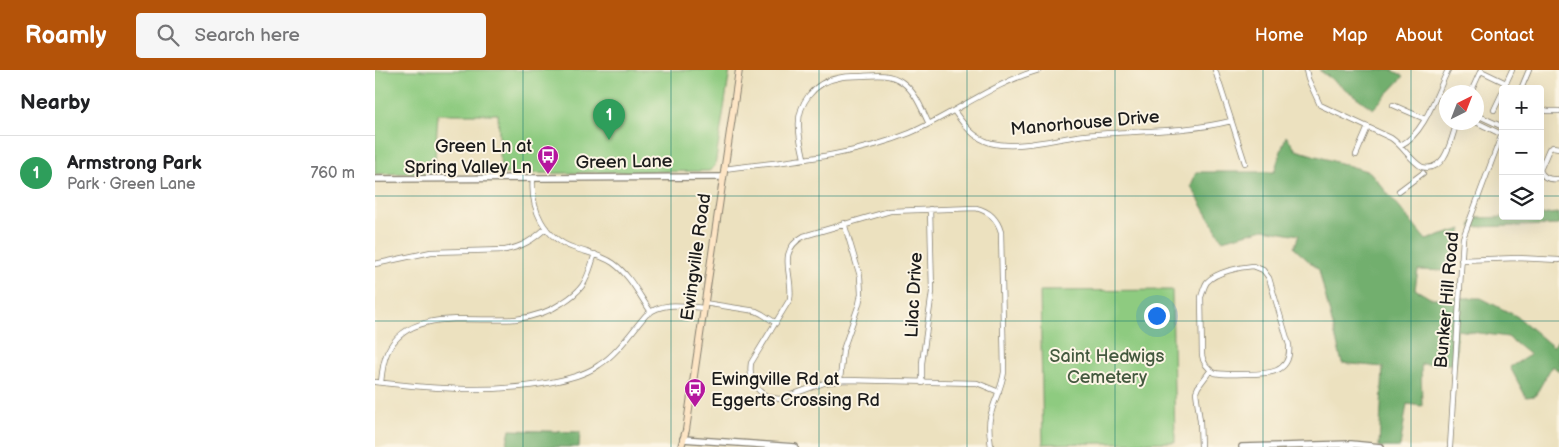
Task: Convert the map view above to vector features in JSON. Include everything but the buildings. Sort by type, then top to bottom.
[{"type":"main road","name":"Ewingville Road","points":[[681,447],[739,70]]},
{"type":"street","points":[[724,169],[871,146],[929,124],[1003,84],[1039,70]]},
{"type":"street","points":[[1215,70],[1245,164]]},
{"type":"street","points":[[1306,70],[1320,105],[1391,138],[1418,165],[1426,168],[1434,167],[1442,160],[1454,130]]},
{"type":"street","points":[[1401,146],[1417,134],[1448,70]]},
{"type":"street","points":[[1505,85],[1512,70]]},
{"type":"street","points":[[1523,85],[1529,70]]},
{"type":"street","points":[[1474,85],[1481,71],[1500,85]]},
{"type":"street","points":[[804,158],[799,133],[800,112],[812,92],[831,79],[879,75],[898,79],[913,93],[929,124]]},
{"type":"street","points":[[1494,110],[1499,99]]},
{"type":"street","points":[[1393,105],[1425,119]]},
{"type":"street","points":[[1544,110],[1559,110]]},
{"type":"street","name":"Manorhouse Drive","points":[[954,111],[965,127],[977,137],[998,144],[1027,143],[1101,134],[1201,128],[1231,121]]},
{"type":"street","points":[[1484,118],[1499,125]]},
{"type":"street","points":[[1484,125],[1499,132]]},
{"type":"street","points":[[1356,155],[1368,127]]},
{"type":"street","name":"Bunker Hill Road","points":[[1450,447],[1461,260],[1465,230],[1499,141]]},
{"type":"street","points":[[1559,148],[1553,147],[1549,149],[1540,170],[1549,180],[1559,180]]},
{"type":"street","points":[[1399,191],[1423,173]]},
{"type":"street","name":"Green Lane","points":[[375,179],[723,177]]},
{"type":"street","points":[[533,178],[533,203],[545,228],[565,244],[612,262],[626,275],[651,312]]},
{"type":"street","points":[[991,447],[989,422],[999,392],[1004,372],[1001,232],[992,215],[976,208],[904,209],[883,212],[804,236],[791,247],[787,259],[790,299],[753,358],[750,375],[758,390],[767,397],[786,398],[815,385],[840,380],[977,383],[999,392]]},
{"type":"street","name":"Lilac Drive","points":[[921,383],[932,292],[930,209]]},
{"type":"street","points":[[840,380],[843,350],[861,294],[860,276],[844,223]]},
{"type":"street","points":[[375,264],[431,252],[514,248],[531,241],[545,228]]},
{"type":"street","points":[[595,254],[582,286],[568,299],[547,311],[514,319],[427,322],[411,328],[397,338],[387,352],[378,382],[482,390],[522,387],[562,380],[588,371],[605,361],[651,312],[667,305],[704,305],[755,311],[776,324]]},
{"type":"street","points":[[1461,260],[1518,258],[1559,260]]},
{"type":"street","points":[[1247,266],[1260,268],[1269,278],[1286,335],[1290,351],[1287,361],[1281,369],[1265,374],[1222,374],[1210,371],[1202,355],[1201,297],[1207,282],[1216,275],[1247,266]]},
{"type":"street","points":[[1201,447],[1196,392],[1210,371]]},
{"type":"street","points":[[683,439],[795,447]]},
{"type":"street","points":[[1242,447],[1364,444],[1381,447]]},
{"type":"green space","points":[[375,70],[730,70],[715,166],[709,171],[501,174],[498,114],[438,114],[434,173],[375,174]]},
{"type":"green space","points":[[1319,70],[1392,70],[1404,76],[1373,109]]},
{"type":"green space","points":[[1286,136],[1296,150],[1370,172],[1426,240],[1462,229],[1450,271],[1418,270],[1415,289],[1430,298],[1481,298],[1518,317],[1553,347],[1559,339],[1559,371],[1552,366],[1535,396],[1526,397],[1510,367],[1530,355],[1508,337],[1457,330],[1456,364],[1421,364],[1422,406],[1407,404],[1400,447],[1379,447],[1383,367],[1342,363],[1319,270],[1294,248],[1299,235],[1264,229],[1222,240],[1191,186],[1196,172],[1274,172]]},
{"type":"green space","points":[[1559,213],[1559,225],[1471,227],[1474,218],[1544,220],[1544,215]]},
{"type":"green space","name":"Saint Hedwigs Cemetery","points":[[1172,290],[1175,442],[1043,444],[1040,291]]},
{"type":"green space","points":[[510,430],[580,432],[579,447],[506,447]]},
{"type":"place","name":"Armstrong Park","points":[[609,140]]},
{"type":"place","name":"Green Ln at Spring Valley Ln","points":[[548,175]]},
{"type":"place","name":"Ewingville Rd at Eggerts Crossing Rd","points":[[695,408]]}]
